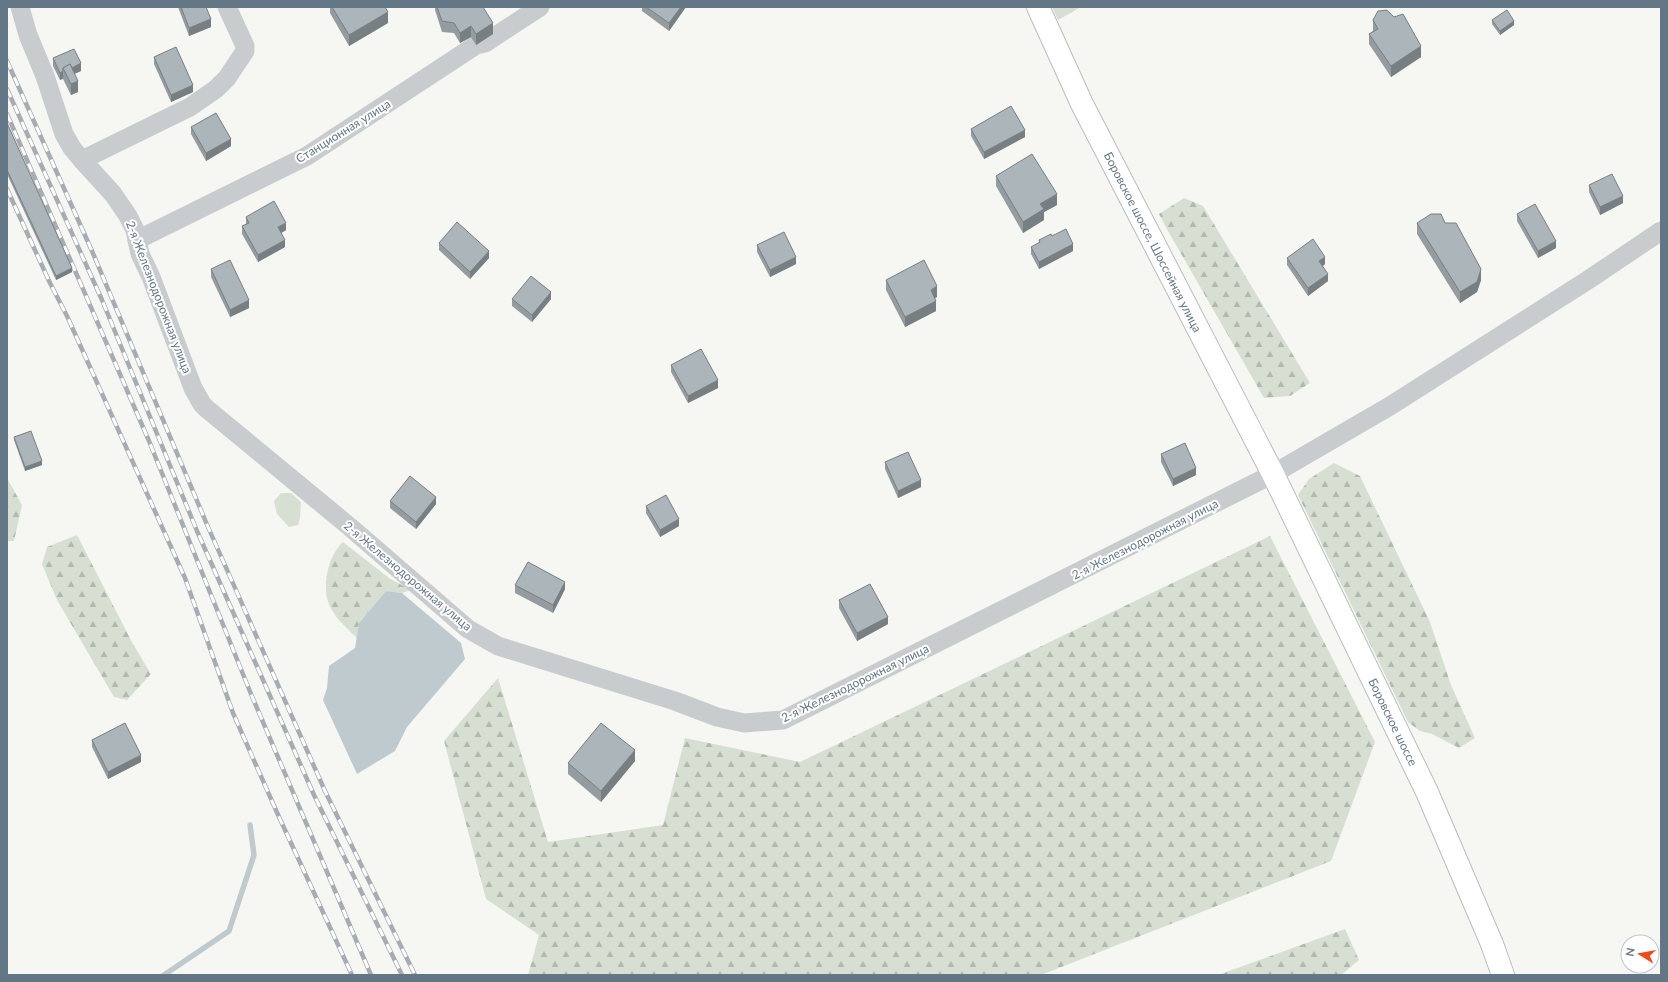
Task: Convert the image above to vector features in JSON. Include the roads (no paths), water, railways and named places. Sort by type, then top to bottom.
[{"type":"main road","name":"Боровское шоссе, Шоссейная улица","points":[[1038,7],[1082,104],[1273,474]]},
{"type":"main road","name":"Боровское шоссе","points":[[1273,474],[1427,792],[1492,944],[1503,975]]},
{"type":"street","name":"2-я Железнодорожная улица","points":[[20,7],[28,35],[45,76],[64,134],[72,148],[113,194],[128,216],[137,240],[140,254],[151,277],[193,388],[202,404],[350,527],[468,629],[498,646],[675,701],[717,717],[744,723],[783,720],[1273,474],[1390,406],[1588,280],[1661,231]]},
{"type":"street","points":[[82,160],[190,108],[216,89],[227,78],[245,51],[245,46],[227,7]]},
{"type":"street","name":"Станционная улица","points":[[137,240],[307,156],[476,45],[485,43],[540,7]]},
{"type":"waterway","points":[[164,975],[229,931],[254,855],[250,825]]},
{"type":"railway","points":[[7,61],[92,251],[208,527],[325,791],[415,975]]},
{"type":"railway","points":[[7,89],[102,300],[197,531],[314,795],[402,975]]},
{"type":"railway","points":[[7,114],[149,441],[251,694],[371,975]]},
{"type":"railway","points":[[7,189],[50,283],[67,316],[185,578],[233,713],[352,975]]}]
